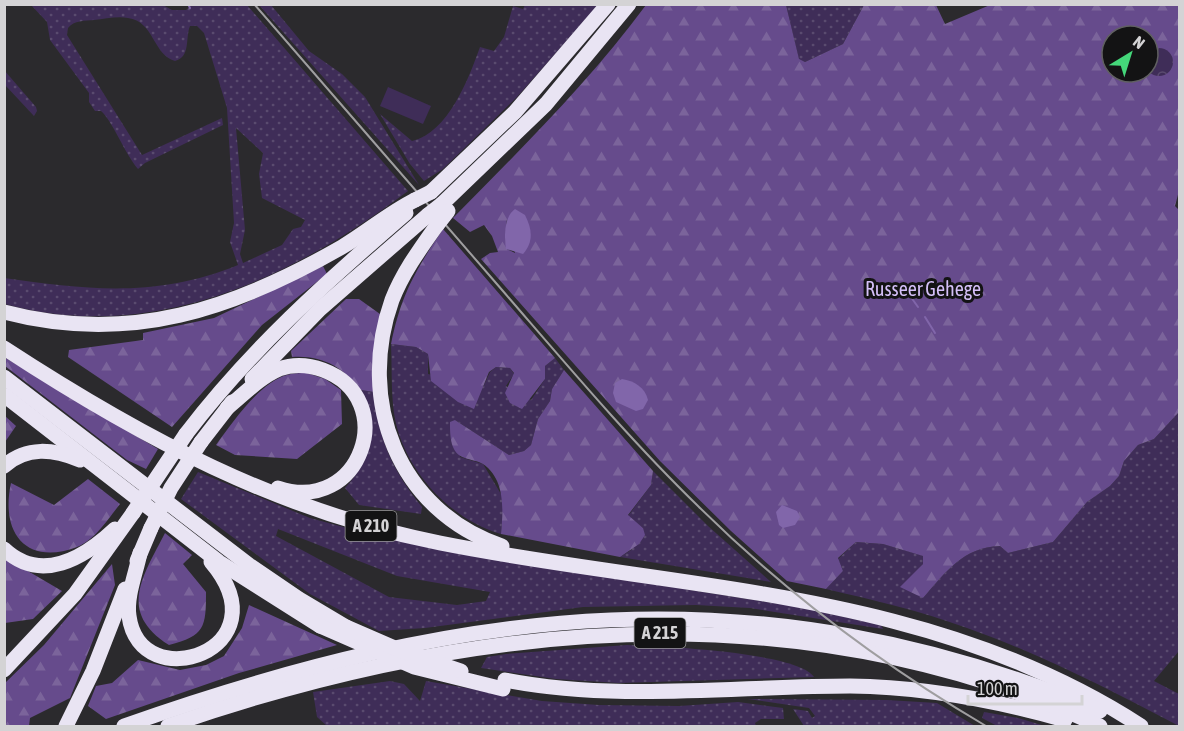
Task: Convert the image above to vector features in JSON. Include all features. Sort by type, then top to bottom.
[{"type":"highway","points":[[440,202],[608,4]]},
{"type":"highway","points":[[4,312],[62,324],[102,326],[140,323],[196,312],[248,295],[424,211],[440,202],[487,162],[553,96],[629,4]]},
{"type":"highway","points":[[66,726],[81,697],[151,528],[171,489],[201,442],[227,408],[304,325],[424,211]]},
{"type":"highway","points":[[4,670],[75,594],[186,434],[219,391],[275,330],[424,211]]},
{"type":"highway","points":[[424,211],[384,328],[380,357],[381,390],[391,441],[414,484],[448,518],[487,540],[548,561]]},
{"type":"highway","name":"A 210","points":[[4,348],[113,417],[201,464],[279,496],[343,518],[440,543],[762,592],[890,619],[962,641],[1021,664],[1095,699],[1141,726]]},
{"type":"highway","points":[[201,464],[288,491],[312,493],[328,488],[346,476],[355,464],[364,442],[364,416],[354,394],[342,381],[319,368],[298,365],[277,370],[227,408]]},
{"type":"highway","points":[[4,378],[249,565],[298,599],[346,627],[423,659],[504,685]]},
{"type":"highway","points":[[4,395],[180,533],[247,581],[320,627],[414,667],[576,697],[611,691],[851,686],[912,690],[1001,703],[1086,726]]},
{"type":"highway","points":[[4,466],[23,453],[46,451],[70,456],[100,471]]},
{"type":"highway","points":[[4,549],[17,559],[37,566],[67,563],[93,547],[132,513]]},
{"type":"highway","points":[[140,553],[128,605],[132,629],[141,643],[158,655],[178,660],[196,657],[214,647],[225,634],[232,617],[232,596],[223,576],[180,533]]},
{"type":"highway","name":"A 215","points":[[124,726],[297,670],[415,643],[520,626],[599,620],[680,618],[808,628],[906,647],[990,670],[1136,726]]},
{"type":"highway","name":"A 215","points":[[168,726],[331,676],[440,653],[521,641],[632,633],[755,637],[863,652],[968,677],[1045,703],[1100,726]]},
{"type":"green space","points":[[161,4],[172,10],[186,10],[192,5],[247,5],[408,191],[364,223],[317,251],[268,276],[218,296],[166,309],[113,316],[60,314],[5,304],[4,278],[94,288],[151,287],[208,276],[238,265],[230,242],[234,223],[227,108],[204,33],[197,26],[190,26],[183,56],[175,61],[162,52],[148,31],[137,20],[120,17],[83,21],[76,22],[68,28],[67,35],[142,155],[222,118],[223,125],[145,163],[138,169],[105,115],[101,111],[95,111],[89,102],[89,93],[50,40],[47,22],[31,5]],"holes":[[[236,128],[263,153],[259,174],[262,198],[305,220],[301,227],[293,229],[282,245],[243,263],[240,254],[245,230]]]},
{"type":"green space","points":[[259,5],[271,5],[309,51],[342,74],[365,97],[419,185]]},
{"type":"green space","points":[[525,5],[598,5],[517,97],[443,169],[424,181],[410,164],[380,114],[412,141],[425,136],[446,116],[455,103],[470,74],[480,47],[494,51],[504,37],[513,6],[523,9]]},
{"type":"green space","name":"Russeer Gehege","points":[[646,5],[786,5],[799,59],[805,62],[843,44],[864,5],[936,5],[945,24],[990,5],[1179,5],[1180,187],[1175,206],[1180,211],[1179,412],[1154,439],[1138,445],[1124,461],[1119,476],[1110,486],[1087,502],[1053,542],[1008,553],[1000,546],[976,551],[956,563],[923,598],[900,587],[923,564],[923,556],[883,544],[856,542],[838,558],[843,571],[826,589],[787,581],[731,531],[660,461],[481,259],[490,253],[498,252],[492,236],[484,225],[470,232],[453,218],[554,115]],"holes":[[[507,219],[515,253],[507,249],[505,239]]]},
{"type":"green space","points":[[786,5],[864,5],[843,44],[805,62],[799,60]]},
{"type":"green space","points":[[1160,48],[1169,52],[1172,57],[1172,67],[1169,72],[1160,76]]},
{"type":"green space","points":[[4,70],[36,107],[37,111],[34,116],[5,85]]},
{"type":"green space","points":[[388,87],[431,106],[423,124],[380,106]]},
{"type":"green space","points":[[443,229],[555,358],[545,366],[545,379],[522,409],[510,403],[505,393],[514,373],[510,368],[496,367],[489,372],[474,409],[458,402],[431,381],[428,354],[416,347],[391,344],[404,297],[424,258]]},
{"type":"green space","points":[[323,266],[327,274],[262,325],[172,427],[68,357],[69,350],[143,340],[143,333],[214,318]]},
{"type":"green space","points":[[346,299],[359,299],[380,314],[374,358],[374,392],[361,390],[347,375],[322,360],[292,357],[291,351]]},
{"type":"green space","points":[[391,344],[416,347],[428,354],[428,374],[483,387],[490,372],[496,367],[510,368],[514,374],[506,386],[531,400],[545,379],[545,366],[555,358],[564,370],[552,389],[550,401],[538,419],[531,445],[524,451],[509,455],[455,420],[460,457],[483,464],[504,499],[501,534],[482,527],[446,504],[418,472],[407,453],[394,413]]},
{"type":"green space","points":[[4,357],[158,449],[146,469],[127,460],[5,366]]},
{"type":"green space","points":[[564,370],[653,471],[651,485],[628,515],[643,528],[645,535],[639,544],[620,557],[501,534],[501,496],[496,478],[483,464],[456,453],[452,443],[450,422],[455,420],[509,455],[524,451],[531,445],[538,419],[550,401],[552,389]]},
{"type":"green space","points":[[307,373],[325,379],[341,390],[342,424],[297,459],[235,455],[216,445],[247,404],[267,386],[287,375]]},
{"type":"green space","points":[[361,390],[374,392],[383,440],[395,467],[422,507],[421,514],[359,505],[345,488],[362,465],[370,442],[369,418]]},
{"type":"green space","points":[[1179,412],[1179,651],[1154,681],[1179,694],[1179,726],[1075,673],[995,638],[915,611],[826,589],[843,571],[838,559],[856,542],[883,544],[924,556],[923,564],[909,581],[923,598],[956,563],[976,551],[1000,546],[1008,553],[1053,542],[1087,502],[1110,486],[1119,476],[1124,461],[1138,445],[1154,439]]},
{"type":"green space","points":[[5,416],[16,426],[5,442]]},
{"type":"green space","points":[[653,471],[708,526],[771,582],[620,557],[631,550],[643,528],[628,516],[651,485]]},
{"type":"green space","points":[[198,472],[310,518],[377,536],[550,568],[799,607],[881,625],[883,629],[750,608],[696,605],[583,607],[425,628],[379,631],[310,594],[181,499]],"holes":[[[278,529],[397,576],[490,592],[486,601],[457,605],[389,597],[276,536]]]},
{"type":"green space","points":[[88,479],[120,504],[95,534],[84,544],[59,552],[31,549],[21,541],[14,531],[10,517],[11,483],[54,505]]},
{"type":"green space","points":[[165,533],[192,555],[183,564],[206,592],[204,622],[197,634],[169,645],[143,620],[139,606],[139,593],[143,579]]},
{"type":"green space","points":[[4,557],[62,591],[33,619],[5,623]]},
{"type":"green space","points":[[112,564],[115,585],[70,698],[30,718],[29,726],[5,726],[5,683],[44,645]]},
{"type":"green space","points":[[249,605],[337,645],[239,673],[106,719],[88,706],[96,686],[112,683],[138,660],[180,670],[206,665],[224,656],[242,628]]},
{"type":"green space","points":[[627,645],[696,649],[756,656],[803,668],[814,677],[619,683],[556,679],[481,668],[487,657],[506,654]]},
{"type":"green space","points":[[390,681],[404,684],[420,701],[426,681],[542,701],[599,705],[679,706],[738,702],[783,708],[784,719],[761,719],[755,723],[756,726],[327,726],[317,717],[313,692]]},
{"type":"green space","points":[[748,699],[887,700],[937,703],[975,726],[804,726],[793,709],[808,711],[812,718],[815,716],[809,708]]},
{"type":"green space","points":[[984,712],[1045,726],[997,726],[982,718]]},
{"type":"shaded area","points":[[515,209],[525,215],[530,230],[529,244],[523,254],[506,249],[507,222],[511,212]]},
{"type":"shaded area","points":[[622,379],[631,381],[642,388],[648,400],[643,409],[636,411],[616,402],[613,393],[615,383]]},
{"type":"shaded area","points":[[782,505],[797,511],[800,517],[795,525],[783,528],[779,525],[776,512]]},
{"type":"waterway","points":[[188,4],[190,8]]},
{"type":"waterway","points":[[908,293],[918,307]]},
{"type":"waterway","points":[[925,317],[935,333]]},
{"type":"railway","points":[[254,4],[595,397],[698,506],[765,568],[835,625],[909,678],[986,726]]}]
